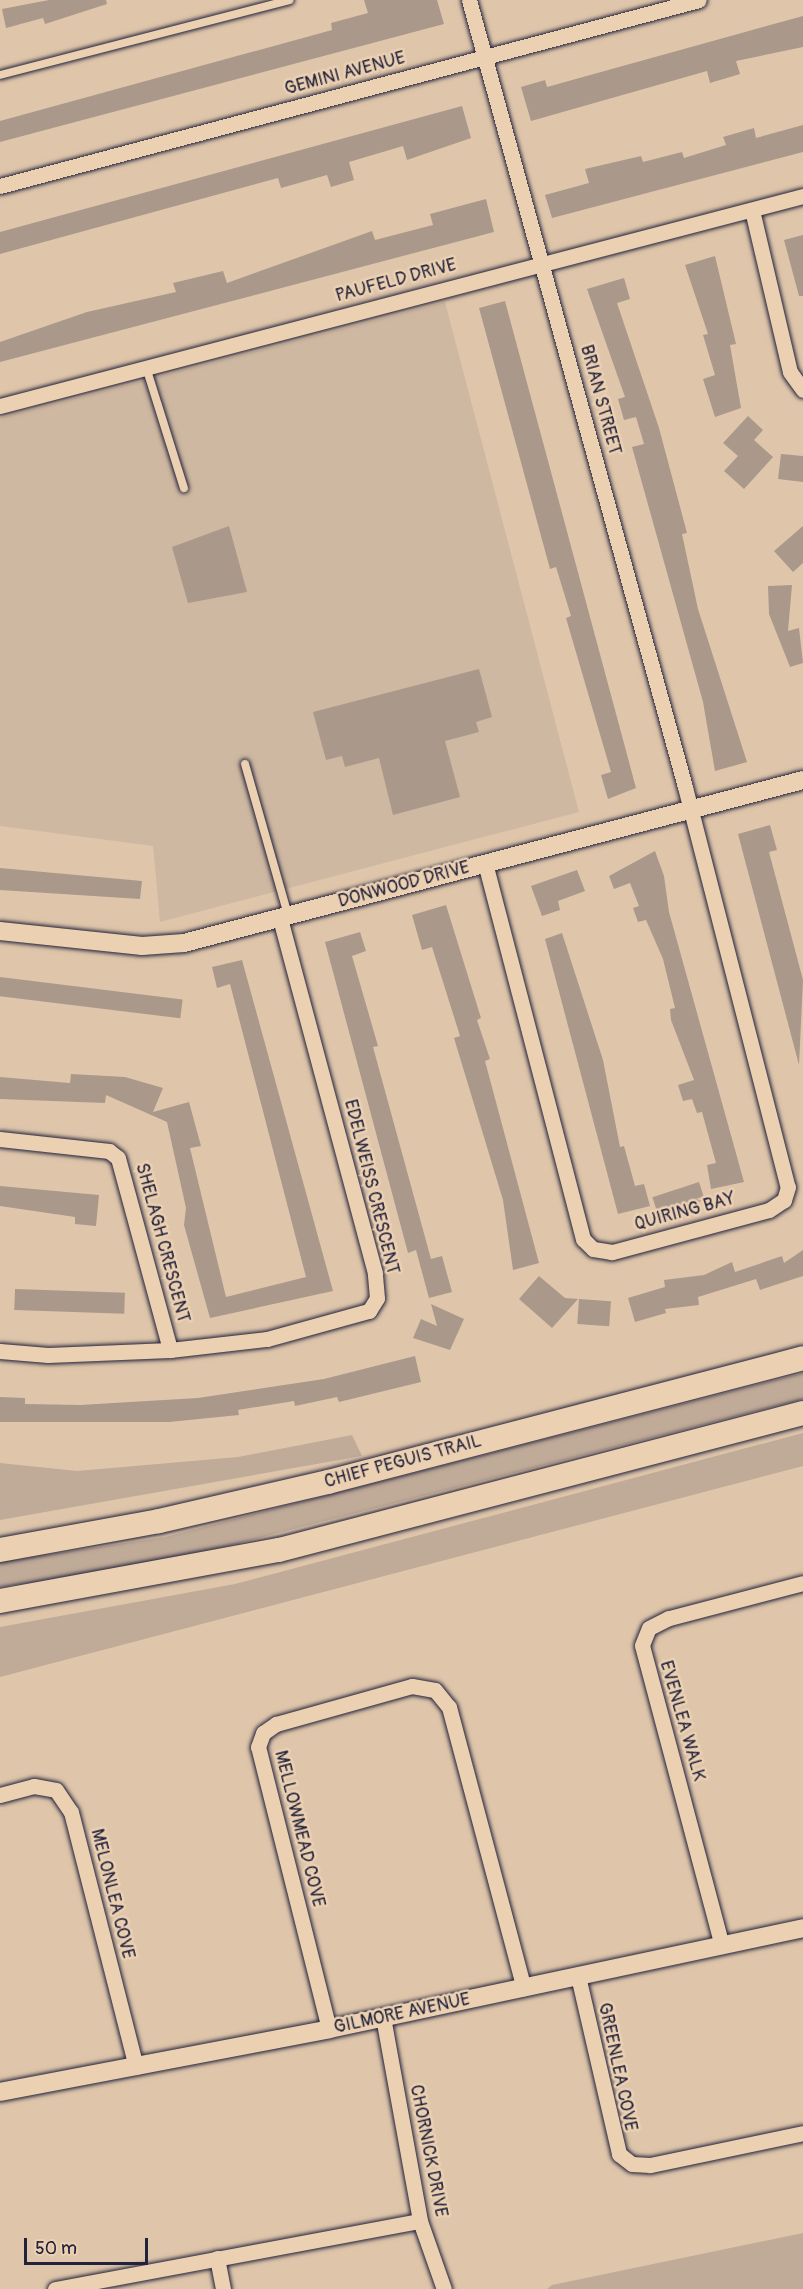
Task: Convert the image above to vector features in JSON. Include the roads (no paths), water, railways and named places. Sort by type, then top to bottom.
[{"type":"main road","name":"CHIEF PEGUIS TRAIL","points":[[0,1550],[159,1521],[328,1482],[803,1358]]},
{"type":"main road","points":[[0,1601],[279,1550],[803,1413]]},
{"type":"street","name":"BRIAN STREET","points":[[469,0],[690,810]]},
{"type":"street","name":"GEMINI AVENUE","points":[[0,186],[699,0]]},
{"type":"street","name":"PAUFELD DRIVE","points":[[0,406],[542,262],[803,196]]},
{"type":"street","points":[[752,210],[790,372],[803,390]]},
{"type":"street","name":"DONWOOD DRIVE","points":[[0,931],[163,946],[284,917],[803,780]]},
{"type":"street","name":"QUIRING BAY","points":[[484,864],[583,1239],[593,1249],[612,1252],[769,1210],[784,1200],[788,1187],[690,810]]},
{"type":"street","name":"EDELWEISS CRESCENT","points":[[0,1351],[48,1355],[170,1350],[267,1339],[348,1320],[369,1311],[377,1298],[375,1273],[284,917]]},
{"type":"street","name":"SHELAGH CRESCENT","points":[[0,1139],[109,1150],[118,1158],[170,1350]]},
{"type":"street","name":"EVENLEA WALK","points":[[722,1946],[642,1646],[649,1628],[669,1618],[803,1583]]},
{"type":"street","name":"MELLOWMEAD COVE","points":[[330,2030],[258,1747],[263,1733],[276,1724],[412,1686],[435,1690],[449,1707],[524,1988]]},
{"type":"street","name":"MELONLEA COVE","points":[[0,1795],[34,1786],[56,1790],[71,1812],[136,2067]]},
{"type":"street","name":"GILMORE AVENUE","points":[[0,2092],[330,2030],[803,1928]]},
{"type":"street","name":"GREENLEA COVE","points":[[578,1976],[612,2140],[626,2159],[650,2165],[803,2133]]},
{"type":"street","name":"CHORNICK DRIVE","points":[[383,2017],[420,2222],[444,2289]]},
{"type":"street","points":[[55,2289],[420,2222]]},
{"type":"street","points":[[217,2258],[223,2289]]},
{"type":"lane","points":[[0,75],[289,0]]},
{"type":"lane","points":[[146,367],[184,488]]},
{"type":"lane","points":[[245,764],[284,917]]}]
